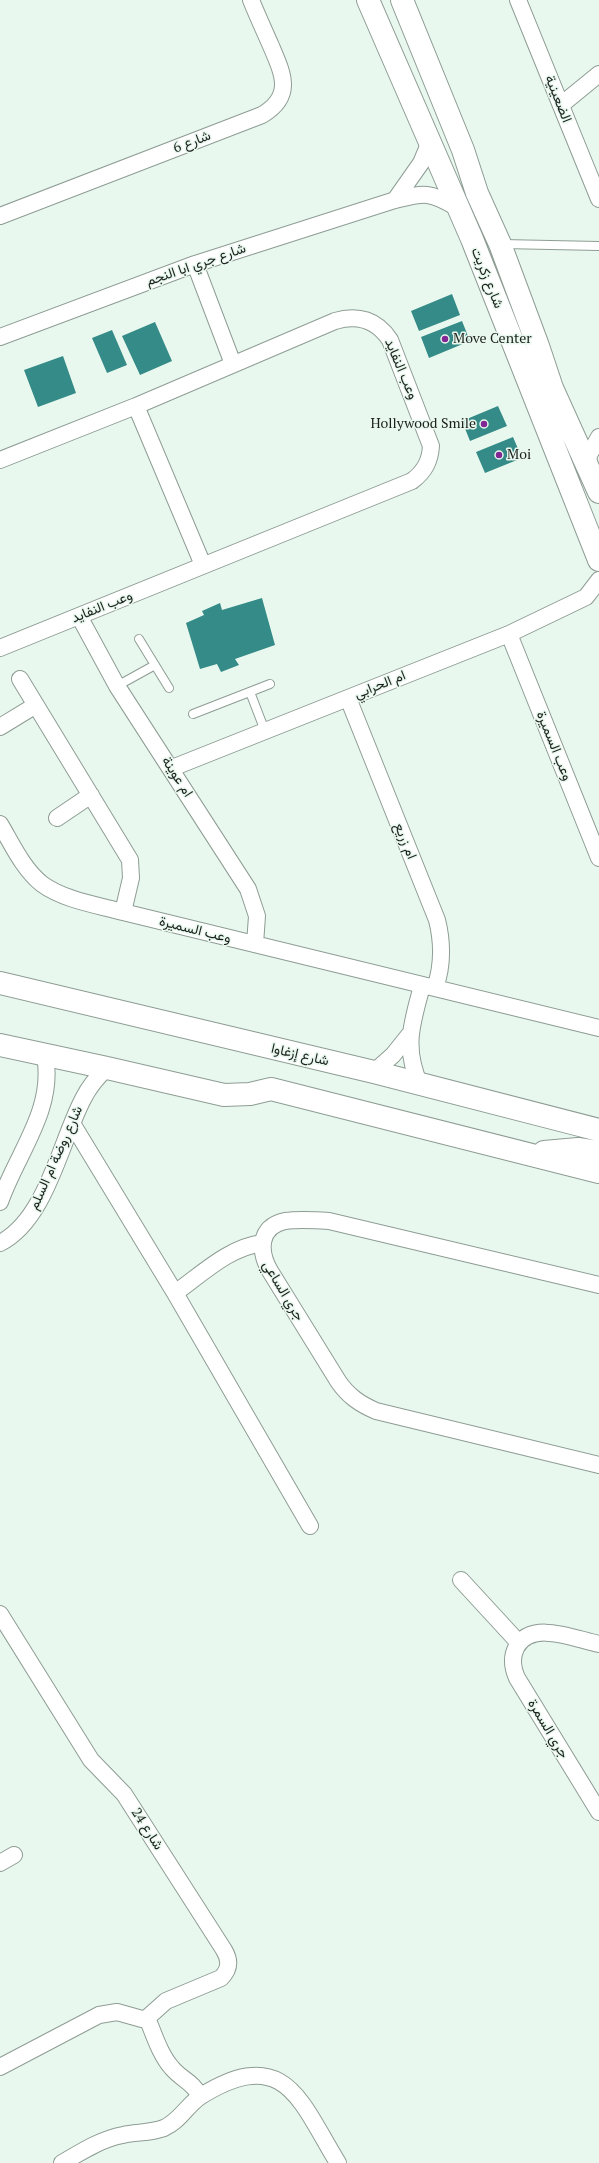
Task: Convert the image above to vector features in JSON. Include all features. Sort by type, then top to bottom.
[{"type":"main road","name":"شارع زكريت","points":[[368,0],[456,207],[472,240],[599,560]]},
{"type":"main road","name":"شارع زكريت","points":[[402,0],[463,150],[477,193],[500,244],[550,382],[572,435],[588,465],[599,492]]},
{"type":"main road","name":"شارع إزغاوا","points":[[0,983],[374,1072],[599,1130]]},
{"type":"main road","points":[[0,1045],[224,1095],[250,1094],[271,1089],[599,1172]]},
{"type":"main road","points":[[531,1154],[565,1149],[599,1152]]},
{"type":"street","name":"شارع 6","points":[[1,214],[262,115],[271,110],[282,93],[283,72],[251,0]]},
{"type":"street","name":"الضعينية","points":[[518,0],[599,198]]},
{"type":"street","points":[[561,105],[599,74]]},
{"type":"street","points":[[395,200],[421,163],[429,144]]},
{"type":"street","name":"شارع جري ابا النجم","points":[[0,337],[195,264],[395,200],[415,195],[437,196],[456,207]]},
{"type":"street","points":[[195,264],[233,364]]},
{"type":"street","name":"وعب النفايد","points":[[0,460],[136,406],[345,318],[366,320],[384,331],[390,340],[429,438],[430,453],[425,468],[412,481],[0,648]]},
{"type":"street","points":[[136,406],[203,565]]},
{"type":"street","points":[[572,435],[599,437],[589,455],[588,465]]},
{"type":"street","name":"ام الحرابي","points":[[172,768],[509,634],[593,597],[599,580]]},
{"type":"street","name":"ام عوينة","points":[[79,616],[117,686],[172,768],[252,898],[257,916],[255,944]]},
{"type":"street","name":"وعب السميرة","points":[[509,634],[599,858]]},
{"type":"street","points":[[20,679],[130,860],[131,878],[123,912]]},
{"type":"street","name":"ام زريع","points":[[348,698],[437,920],[442,948],[441,970],[429,987]]},
{"type":"street","points":[[0,727],[36,705]]},
{"type":"street","points":[[57,818],[91,795]]},
{"type":"street","name":"وعب السميرة","points":[[0,824],[26,866],[42,883],[62,895],[123,912],[599,1028]]},
{"type":"street","points":[[374,1072],[393,1055],[409,1035],[429,987]]},
{"type":"street","points":[[409,1035],[410,1056],[420,1085]]},
{"type":"street","points":[[0,1202],[43,1104],[48,1080],[45,1056]]},
{"type":"street","name":"شارع روضة ام السلم","points":[[0,1243],[18,1231],[34,1211],[89,1088],[107,1068]]},
{"type":"street","points":[[73,1125],[175,1293],[310,1526]]},
{"type":"street","name":"جري الساعي","points":[[599,1285],[330,1221],[300,1220],[279,1223],[269,1231],[263,1243],[263,1257],[270,1271],[338,1381],[358,1402],[376,1411],[599,1465]]},
{"type":"street","points":[[175,1293],[232,1253],[247,1246],[263,1243]]},
{"type":"street","points":[[461,1580],[520,1643],[532,1634],[547,1632],[599,1644]]},
{"type":"street","name":"شارع 24","points":[[0,1614],[91,1760],[124,1794],[227,1955],[228,1968],[221,1978],[166,2001],[147,2018]]},
{"type":"street","name":"جري السمرة","points":[[520,1643],[513,1656],[512,1664],[517,1678],[599,1812]]},
{"type":"street","points":[[0,1863],[14,1855]]},
{"type":"street","points":[[0,2067],[99,2015],[117,2012],[142,2019],[147,2018],[166,2060],[175,2072],[191,2082],[200,2096]]},
{"type":"street","points":[[62,2163],[112,2137],[164,2128],[183,2115],[200,2096],[233,2081],[248,2077],[262,2076],[282,2082],[297,2094],[334,2162]]},
{"type":"lane","points":[[500,244],[599,246]]},
{"type":"lane","points":[[138,639],[169,688]]},
{"type":"lane","points":[[117,686],[155,665]]},
{"type":"lane","points":[[193,714],[270,684]]},
{"type":"lane","points":[[250,692],[265,731]]},
{"type":"building","points":[[452,294],[460,315],[419,331],[411,311]]},
{"type":"building","name":"Move Center","points":[[462,321],[470,341],[429,358],[421,337]]},
{"type":"building","points":[[155,322],[172,361],[140,375],[122,336]]},
{"type":"building","points":[[112,330],[127,365],[107,373],[92,338]]},
{"type":"building","points":[[63,356],[76,393],[38,407],[24,370]]},
{"type":"building","name":"Hollywood Smile","points":[[498,406],[507,426],[470,441],[462,421]]},
{"type":"building","name":"Moi","points":[[513,437],[522,458],[485,473],[476,452]]},
{"type":"building","points":[[262,598],[275,645],[235,659],[239,665],[221,672],[217,664],[200,669],[186,623],[204,615],[202,611],[220,603],[222,610]]},
{"type":"place","name":"Move Center","points":[[445,339]]},
{"type":"place","name":"Hollywood Smile","points":[[484,424]]},
{"type":"place","name":"Moi","points":[[499,455]]}]
